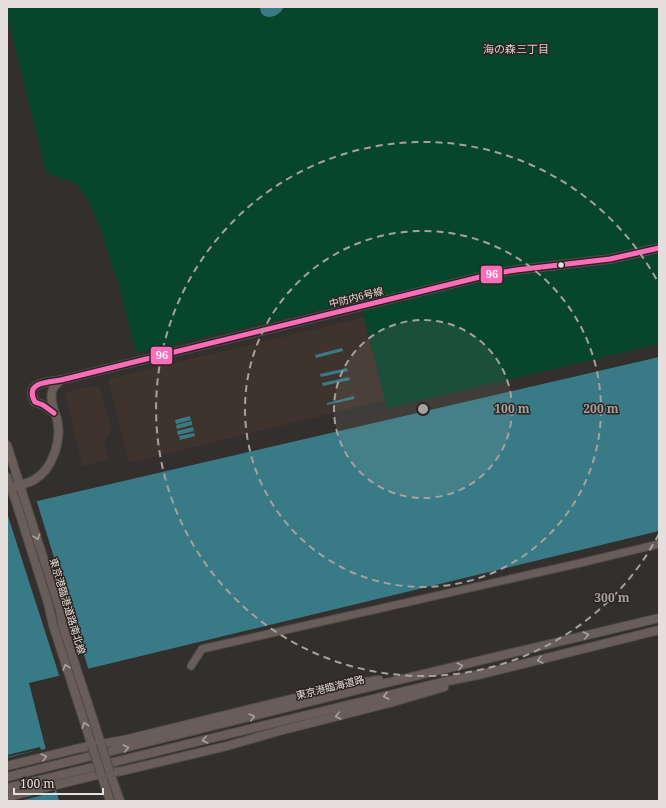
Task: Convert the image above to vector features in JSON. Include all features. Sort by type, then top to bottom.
[{"type":"street","name":"中防内6号線","points":[[44,384],[46,382],[61,380],[492,274],[598,261],[659,248]]},
{"type":"street","points":[[8,488],[34,480],[46,470],[54,456],[58,435],[52,392],[53,388],[61,380]]},
{"type":"street","points":[[52,392],[50,388],[44,384],[37,384],[34,387],[32,398],[35,402],[43,405],[54,414]]},
{"type":"street","name":"東京港臨港道路南北線","points":[[7,445],[60,610],[62,624],[120,801]]},
{"type":"street","name":"東京港臨港道路南北線","points":[[7,477],[8,488],[16,502],[48,603],[55,632],[110,801]]},
{"type":"street","points":[[190,666],[202,649],[659,544]]},
{"type":"street","name":"東京港臨海道路","points":[[7,777],[659,617]]},
{"type":"street","points":[[7,788],[443,682],[632,638],[659,630]]},
{"type":"street","points":[[632,638],[659,635]]},
{"type":"street","points":[[7,766],[124,740],[354,684],[443,670]]},
{"type":"street","points":[[7,797],[227,746],[468,681],[482,674]]},
{"type":"shaded area","points":[[364,317],[385,400],[129,463],[108,379]]},
{"type":"shaded area","points":[[99,385],[112,431],[104,440],[109,460],[82,466],[65,392]]},
{"type":"green space","points":[[7,7],[659,7],[659,344],[387,408],[360,301],[136,353],[122,296],[99,225],[87,198],[78,185],[46,172],[7,16]]},
{"type":"water","points":[[260,7],[283,8],[278,14],[266,17],[261,12]]},
{"type":"water","points":[[342,348],[343,351],[316,358],[315,355]]},
{"type":"water","points":[[659,357],[659,531],[29,683],[59,801],[7,801],[7,508]]},
{"type":"water","points":[[347,368],[348,371],[321,377],[320,374]]},
{"type":"water","points":[[349,377],[350,380],[323,386],[322,383]]},
{"type":"water","points":[[354,396],[354,399],[327,405],[327,403]]},
{"type":"water","points":[[190,416],[191,420],[176,424],[175,420]]},
{"type":"water","points":[[192,421],[192,425],[177,429],[176,425]]},
{"type":"water","points":[[193,427],[194,431],[178,435],[177,431]]},
{"type":"water","points":[[194,433],[195,436],[180,440],[179,436]]},
{"type":"pier","points":[[36,499],[89,671],[60,678],[7,513],[7,506]]},
{"type":"pier","points":[[40,747],[41,750],[48,748],[58,788],[55,789],[55,792],[19,801],[7,801],[52,790],[7,794],[7,770],[40,762],[7,769],[7,758],[37,750],[7,757],[7,755]]},
{"type":"transit line","name":"96","points":[[54,413],[43,405],[35,402],[32,395],[33,390],[39,384],[61,380],[492,274],[610,259],[659,248]]},
{"type":"district","name":"海の森三丁目","points":[[516,49]]}]
